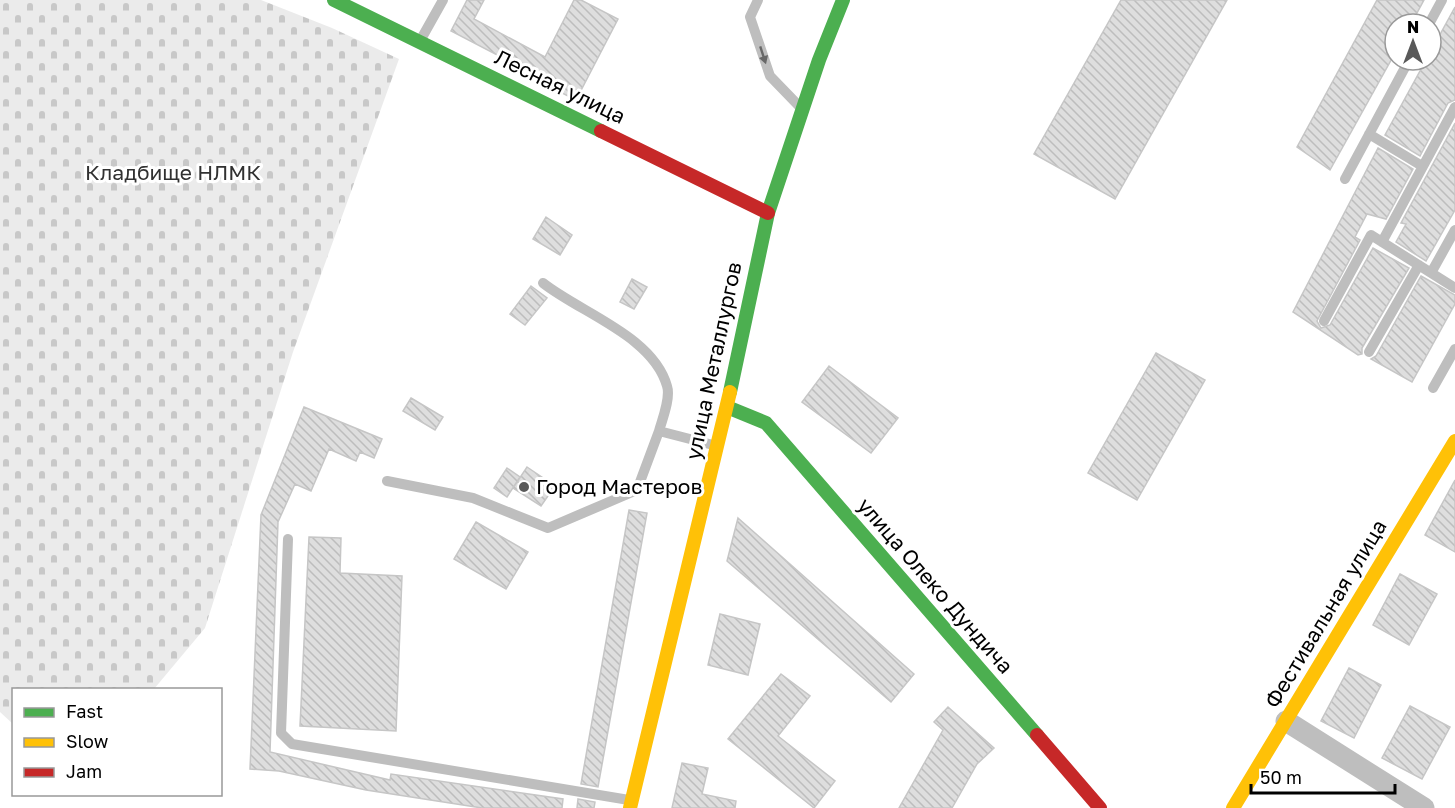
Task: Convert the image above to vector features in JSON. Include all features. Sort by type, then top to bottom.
[{"type":"street","name":"Лесная улица","points":[[334,0],[768,213]]},
{"type":"street","name":"улица Металлургов","points":[[631,804],[727,407],[768,213],[802,109],[843,0]]},
{"type":"street","name":"улица Олеко Дундича","points":[[727,407],[766,423],[1100,808]]},
{"type":"street","name":"Фестивальная улица","points":[[1233,808],[1455,441]]},
{"type":"street","points":[[1286,721],[1424,808]]},
{"type":"lane","points":[[420,41],[443,0]]},
{"type":"lane","points":[[758,0],[750,17],[770,76],[802,109]]},
{"type":"lane","points":[[1345,179],[1403,72]]},
{"type":"lane","points":[[1382,242],[1455,107]]},
{"type":"lane","points":[[1369,134],[1422,166]]},
{"type":"lane","points":[[1431,273],[1455,230]]},
{"type":"lane","points":[[1324,321],[1371,235],[1455,288]]},
{"type":"lane","points":[[1369,352],[1419,265]]},
{"type":"lane","points":[[387,481],[473,498],[548,528],[637,490],[659,431],[668,388],[650,355],[608,323],[562,298],[543,283]]},
{"type":"lane","points":[[1433,388],[1455,349]]},
{"type":"lane","points":[[659,431],[717,446]]},
{"type":"lane","points":[[288,539],[281,734],[292,744],[631,804]]},
{"type":"green space","name":"Кладбище НЛМК","points":[[0,0],[261,0],[332,28],[399,59],[293,352],[205,628],[155,688],[12,688],[12,723],[0,712]]},
{"type":"building","points":[[467,0],[484,0],[474,19],[545,57],[574,0],[581,0],[618,19],[576,100],[534,79],[536,75],[451,31]]},
{"type":"building","points":[[1121,0],[1227,0],[1115,199],[1034,154]]},
{"type":"building","points":[[1377,0],[1424,0],[1418,12],[1383,12],[1384,72],[1330,170],[1297,147]]},
{"type":"building","points":[[1455,7],[1455,100],[1448,103],[1420,156],[1385,135],[1419,72],[1443,72],[1443,29]]},
{"type":"building","points":[[1455,123],[1455,210],[1426,261],[1396,242],[1406,224],[1401,223]]},
{"type":"building","points":[[1378,148],[1413,169],[1386,219],[1367,214],[1355,237],[1360,240],[1317,321],[1321,328],[1330,325],[1373,248],[1409,268],[1362,348],[1362,354],[1358,355],[1293,312]]},
{"type":"building","points":[[546,217],[572,235],[560,255],[533,239]]},
{"type":"building","points":[[1421,276],[1455,295],[1455,304],[1412,382],[1371,359],[1376,356]]},
{"type":"building","points":[[632,279],[647,287],[634,309],[620,302]]},
{"type":"building","points":[[531,286],[547,298],[525,325],[510,314]]},
{"type":"building","points":[[1156,353],[1205,380],[1137,500],[1088,473]]},
{"type":"building","points":[[829,366],[898,418],[871,453],[802,402]]},
{"type":"building","points":[[411,398],[443,417],[435,430],[403,411]]},
{"type":"building","points":[[304,407],[382,439],[374,458],[360,452],[356,461],[329,449],[311,491],[295,484],[278,522],[270,752],[390,780],[391,774],[563,799],[562,808],[482,808],[366,790],[279,771],[250,769],[261,515]]},
{"type":"building","name":"Город Мастеров","points":[[527,467],[555,486],[541,506],[513,488]]},
{"type":"building","points":[[507,468],[520,477],[507,497],[494,488]]},
{"type":"building","points":[[1455,480],[1455,552],[1425,535]]},
{"type":"building","points":[[629,510],[647,513],[598,787],[581,784]]},
{"type":"building","points":[[738,518],[914,674],[891,702],[727,561]]},
{"type":"building","points":[[476,522],[528,552],[506,589],[454,559]]},
{"type":"building","points":[[309,537],[341,538],[340,573],[402,576],[396,731],[300,726]]},
{"type":"building","points":[[1400,574],[1437,594],[1409,645],[1373,625]]},
{"type":"building","points":[[720,614],[760,624],[748,675],[708,665]]},
{"type":"building","points":[[1349,668],[1381,685],[1354,738],[1321,721]]},
{"type":"building","points":[[781,674],[810,696],[778,736],[835,781],[814,808],[728,739]]},
{"type":"building","points":[[1410,706],[1450,727],[1422,779],[1382,758]]},
{"type":"building","points":[[948,707],[994,748],[977,764],[952,808],[899,808],[943,730],[934,722]]},
{"type":"building","points":[[682,763],[708,768],[702,794],[736,801],[735,808],[672,808]]},
{"type":"building","points":[[578,799],[595,802],[594,808],[577,808]]},
{"type":"traffic: fast","points":[[334,0],[601,131]]},
{"type":"traffic: fast","points":[[730,392],[768,213],[819,60],[843,0]]},
{"type":"traffic: fast","points":[[727,407],[766,423],[1037,735]]},
{"type":"traffic: slow","points":[[630,808],[730,392]]},
{"type":"traffic: slow","points":[[1233,808],[1455,441]]},
{"type":"traffic: jam","points":[[601,131],[768,213]]},
{"type":"traffic: jam","points":[[1037,735],[1100,808]]},
{"type":"place","name":"Город Мастеров","points":[[524,487]]}]
